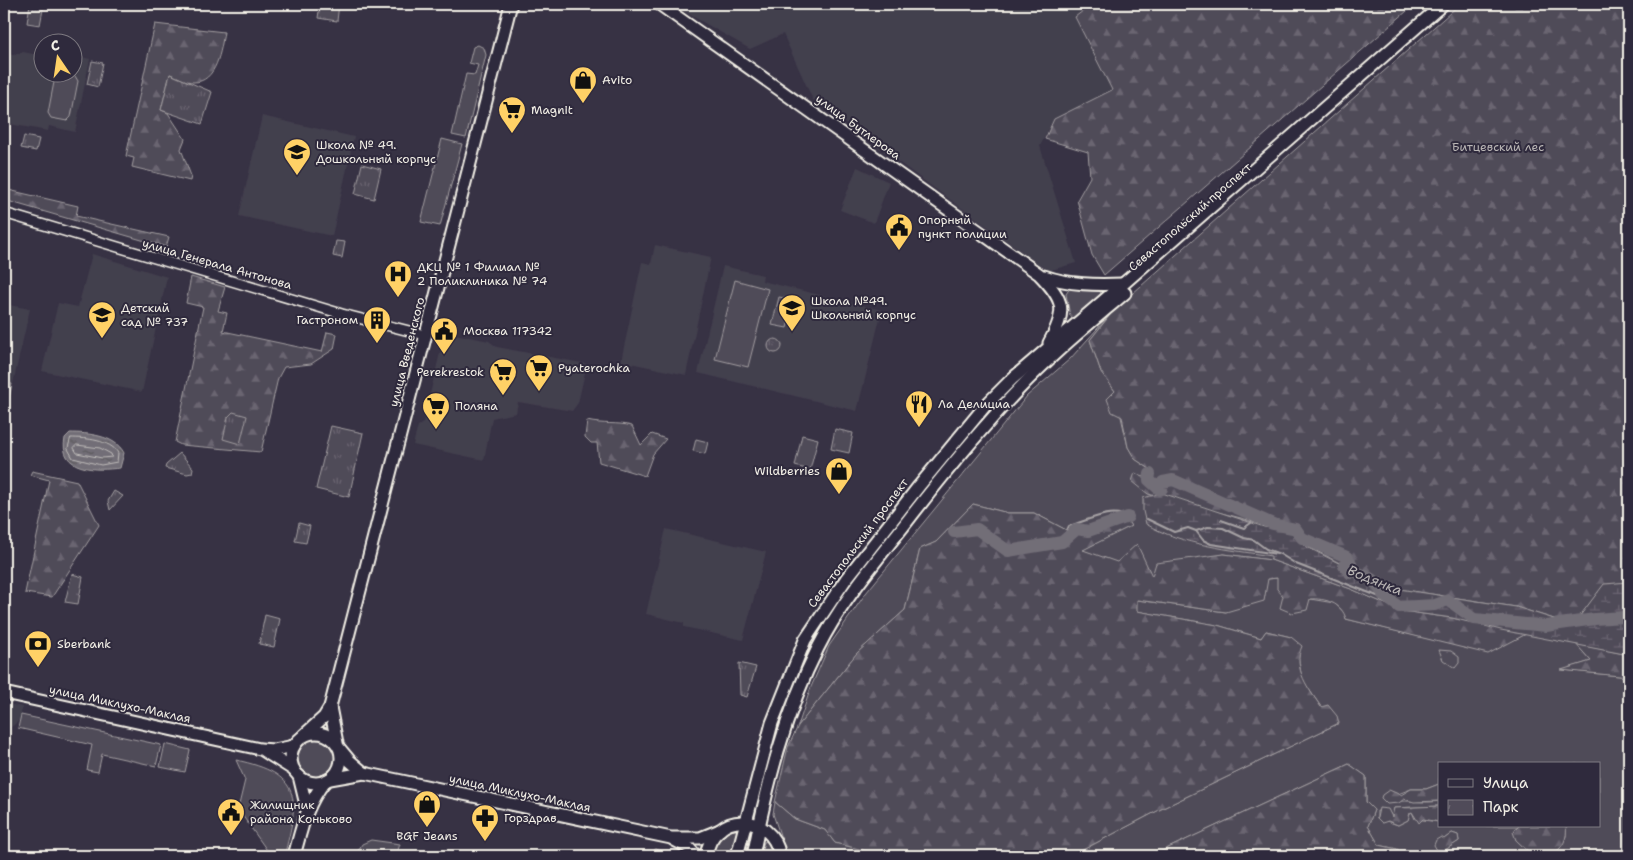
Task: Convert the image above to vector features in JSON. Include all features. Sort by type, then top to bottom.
[{"type":"main road","name":"улица Введенского","points":[[304,735],[324,717],[330,707],[511,4]]},
{"type":"main road","name":"улица Бутлерова","points":[[659,4],[1040,274],[1055,290],[1063,308],[1056,329],[1046,349]]},
{"type":"main road","name":"Севастопольский проспект","points":[[737,856],[772,723],[806,640],[846,578],[947,452],[991,400],[1046,349],[1443,4]]},
{"type":"main road","name":"Севастопольский проспект","points":[[752,856],[785,726],[818,647],[860,581],[957,460],[993,417],[1048,361],[1451,4]]},
{"type":"main road","name":"улица Бутлерова","points":[[1040,274],[1068,282],[1097,285],[1123,284]]},
{"type":"main road","name":"улица Миклухо-Маклая","points":[[4,694],[260,749],[274,750],[294,746]]},
{"type":"main road","name":"улица Введенского","points":[[330,707],[338,746]]},
{"type":"main road","points":[[307,809],[291,758],[294,746],[304,735],[318,732],[325,734],[364,773]]},
{"type":"main road","points":[[294,856],[312,797],[340,766],[338,746]]},
{"type":"main road","name":"улица Миклухо-Маклая","points":[[260,749],[297,773]]},
{"type":"main road","points":[[297,773],[311,782],[328,780]]},
{"type":"main road","name":"улица Миклухо-Маклая","points":[[328,780],[364,773],[670,838],[700,838],[736,822],[745,822]]},
{"type":"main road","points":[[745,822],[759,824],[772,836],[780,856]]},
{"type":"main road","points":[[706,856],[709,843],[720,830]]},
{"type":"main road","name":"улица Миклухо-Маклая","points":[[670,838],[689,848],[696,856]]},
{"type":"street","name":"улица Генерала Антонова","points":[[4,214],[342,314],[425,335]]},
{"type":"street","points":[[947,452],[951,450],[956,451],[957,460]]},
{"type":"shaded area","points":[[671,4],[1092,4],[1075,17],[1112,90],[1054,119],[1040,146],[1076,263],[1048,271],[813,100],[783,34],[750,49]]},
{"type":"shaded area","points":[[23,52],[32,54],[32,82],[82,82],[82,57],[90,59],[75,132],[49,126],[48,131],[4,123],[4,53],[13,55]]},
{"type":"shaded area","name":"Школа № 49. Дошкольный корпус","points":[[262,116],[354,137],[332,236],[239,216]]},
{"type":"shaded area","points":[[857,167],[889,182],[874,223],[840,210]]},
{"type":"shaded area","points":[[655,245],[711,257],[686,375],[621,361],[642,262],[651,264]]},
{"type":"shaded area","name":"Детский сад № 737","points":[[92,254],[167,277],[142,392],[42,371],[58,303],[78,307]]},
{"type":"shaded area","name":"Школа №49. Школьный корпус","points":[[723,266],[763,275],[762,281],[882,310],[857,411],[698,373]]},
{"type":"shaded area","points":[[4,304],[30,309],[7,410],[4,409]]},
{"type":"shaded area","points":[[445,332],[489,341],[497,347],[587,364],[578,403],[572,411],[518,402],[516,413],[492,418],[484,460],[413,445],[418,426],[423,423]]},
{"type":"shaded area","points":[[666,529],[766,552],[743,640],[684,627],[684,623],[646,614]]},
{"type":"shaded area","points":[[4,703],[22,707],[20,720],[6,731],[4,744]]},
{"type":"green space","points":[[30,4],[44,4],[40,25],[27,23]]},
{"type":"green space","points":[[320,4],[339,4],[337,21],[318,18]]},
{"type":"green space","points":[[1092,4],[1415,4],[1104,275],[1092,255],[1077,200],[1090,177],[1088,152],[1045,139],[1054,119],[1112,90],[1075,17]]},
{"type":"green space","name":"Битцевский лес","points":[[1460,4],[1629,4],[1629,582],[1604,585],[1573,625],[1516,607],[1386,587],[1305,545],[1295,532],[1148,494],[1132,481],[1135,473],[1143,477],[1150,475],[1153,471],[1135,459],[1128,447],[1122,417],[1112,412],[1107,399],[1115,391],[1101,372],[1090,340],[1115,309]]},
{"type":"green space","points":[[155,24],[224,32],[219,56],[213,71],[201,81],[193,82],[170,74],[161,110],[168,113],[185,139],[181,149],[191,176],[190,181],[132,167],[134,158],[126,156]]},
{"type":"green space","points":[[478,45],[484,48],[486,55],[466,138],[452,135],[466,74],[475,75],[478,65],[469,63],[473,47]]},
{"type":"green space","points":[[92,61],[103,63],[98,87],[87,84]]},
{"type":"green space","points":[[170,74],[212,92],[202,124],[161,110]]},
{"type":"green space","points":[[54,82],[78,82],[71,117],[67,121],[51,118],[48,113]]},
{"type":"green space","points":[[24,136],[39,139],[36,151],[21,148]]},
{"type":"green space","points":[[442,139],[462,144],[440,226],[421,222]]},
{"type":"green space","points":[[362,164],[381,169],[374,199],[355,194]]},
{"type":"green space","points":[[4,189],[78,206],[76,216],[169,237],[166,247],[4,200]]},
{"type":"green space","points":[[336,241],[345,242],[342,258],[333,256]]},
{"type":"green space","points":[[191,277],[225,287],[218,311],[227,313],[223,331],[322,352],[327,332],[337,334],[334,349],[311,364],[284,367],[278,378],[261,452],[181,445],[175,442],[203,307],[186,303]]},
{"type":"green space","points":[[735,280],[768,289],[748,367],[715,359]]},
{"type":"green space","points":[[1070,288],[1100,291],[1102,297],[1075,320],[1070,316],[1066,294]]},
{"type":"green space","points":[[779,297],[794,300],[787,328],[772,325]]},
{"type":"green space","points":[[1115,309],[1090,340],[1101,372],[1115,391],[1128,447],[1135,459],[1153,471],[1150,475],[1142,477],[1149,494],[1278,529],[1271,560],[1224,554],[1152,576],[1082,550],[1131,526],[1125,518],[1074,534],[1034,513],[1008,513],[973,504],[936,542],[920,549],[905,610],[857,653],[798,726],[811,687],[829,646],[866,593],[1027,396],[1070,359]]},
{"type":"green space","points":[[775,339],[780,341],[782,346],[780,351],[775,353],[770,351],[768,346],[770,341]]},
{"type":"green space","points":[[4,383],[12,384],[7,407],[4,406]]},
{"type":"green space","points":[[233,412],[247,416],[240,444],[223,439],[228,417]]},
{"type":"green space","points":[[587,421],[632,426],[641,445],[652,434],[666,439],[653,454],[645,476],[599,462],[597,443],[591,443],[585,437]]},
{"type":"green space","points":[[331,426],[363,433],[349,497],[316,489]]},
{"type":"green space","points":[[835,429],[853,433],[849,453],[831,449]]},
{"type":"green space","points":[[802,435],[818,439],[810,470],[795,466]]},
{"type":"green space","points":[[696,439],[708,442],[705,454],[693,451]]},
{"type":"green space","points":[[180,453],[193,468],[192,473],[187,474],[165,468]]},
{"type":"green space","points":[[32,471],[77,481],[99,525],[52,597],[25,593],[49,480],[30,475]]},
{"type":"green space","points":[[114,491],[123,496],[110,510],[108,501]]},
{"type":"green space","points":[[1162,493],[1264,527],[1296,532],[1305,546],[1386,587],[1516,607],[1573,625],[1604,584],[1629,582],[1629,655],[1501,630],[1452,618],[1402,611],[1351,589],[1271,560],[1271,556],[1207,546],[1175,537],[1146,524],[1143,498]]},
{"type":"green space","points":[[973,504],[1008,513],[1034,513],[1074,534],[1125,518],[1131,526],[1083,550],[1117,562],[1137,544],[1152,576],[1156,563],[1224,554],[1271,560],[1351,589],[1402,611],[1452,618],[1526,634],[1488,654],[1346,619],[1337,605],[1321,599],[1310,599],[1307,610],[1292,613],[1280,608],[1283,596],[1277,589],[1277,578],[1268,579],[1264,601],[1226,612],[1137,600],[1137,611],[1217,625],[1261,638],[1266,631],[1291,637],[1302,646],[1299,654],[1300,671],[1307,686],[1321,707],[1328,705],[1337,716],[1339,723],[1163,808],[1071,856],[887,856],[835,843],[825,830],[795,819],[775,802],[788,747],[798,726],[857,653],[905,610],[920,549],[936,542]]},
{"type":"green space","points":[[299,523],[310,526],[306,543],[295,541]]},
{"type":"green space","points":[[72,574],[83,577],[78,604],[65,602]]},
{"type":"green space","points":[[1278,578],[1310,599],[1334,603],[1345,613],[1346,619],[1487,653],[1526,634],[1576,644],[1591,661],[1563,670],[1629,677],[1629,856],[1406,856],[1397,849],[1379,845],[1368,826],[1374,810],[1366,802],[1366,776],[1349,764],[1151,856],[1071,856],[1163,808],[1339,723],[1321,707],[1302,679],[1298,655],[1291,637],[1266,631],[1261,638],[1217,625],[1136,611],[1137,600],[1226,612],[1268,579]],"holes":[[[1452,833],[1458,835],[1459,841],[1445,850],[1444,839]]]},
{"type":"green space","points":[[265,615],[280,619],[274,647],[259,644]]},
{"type":"green space","points":[[1576,644],[1629,655],[1629,677],[1561,670],[1591,661]]},
{"type":"green space","points":[[1439,650],[1451,651],[1459,657],[1459,663],[1455,668],[1443,660]]},
{"type":"green space","points":[[739,663],[756,667],[747,697],[740,695]]},
{"type":"green space","points":[[21,715],[161,745],[156,766],[102,754],[98,772],[87,770],[92,745],[18,728]]},
{"type":"green space","points":[[317,739],[330,745],[336,758],[330,771],[317,777],[304,771],[298,758],[304,745]]},
{"type":"green space","points":[[165,744],[190,750],[185,772],[160,767]]},
{"type":"green space","points":[[236,760],[274,773],[284,781],[291,792],[293,818],[284,856],[271,856],[242,815],[237,813],[245,780]]},
{"type":"green space","points":[[1349,764],[1366,776],[1366,802],[1374,810],[1368,826],[1379,845],[1397,849],[1406,856],[1151,856]]},
{"type":"green space","points":[[1438,784],[1438,801],[1414,802],[1404,799],[1399,803],[1387,804],[1381,798],[1389,790],[1401,795],[1411,789],[1426,789]]},
{"type":"green space","points":[[775,802],[795,819],[825,830],[835,843],[887,856],[787,856],[773,814]]},
{"type":"green space","points":[[1438,806],[1438,822],[1423,819],[1419,823],[1412,812],[1408,820],[1398,825],[1388,821],[1382,823],[1377,818],[1379,808],[1388,809],[1392,817],[1394,808]]},
{"type":"green space","points":[[1517,828],[1566,828],[1562,846],[1555,852],[1546,855],[1531,854],[1516,840],[1513,832]]},
{"type":"green space","points":[[737,830],[732,856],[709,856],[712,846],[719,838],[727,832]]},
{"type":"green space","points":[[1452,833],[1458,835],[1459,841],[1445,850],[1437,850],[1434,845],[1436,840],[1441,837],[1444,839]]},
{"type":"green space","points":[[371,840],[400,844],[396,856],[383,856],[384,854],[369,851],[367,856],[355,856],[362,844]]},
{"type":"green space","points":[[767,841],[774,856],[760,856],[764,842]]},
{"type":"green space","points":[[655,849],[676,856],[653,856]]},
{"type":"water","points":[[70,433],[100,436],[114,442],[124,453],[120,468],[90,469],[73,463],[67,457],[64,449],[65,438]]},
{"type":"waterway","points":[[1150,474],[1149,480],[1160,490],[1162,489],[1163,482],[1173,480],[1273,524],[1296,529],[1302,538],[1347,557],[1351,563],[1344,566],[1350,573],[1355,571],[1371,579],[1379,589],[1384,590],[1383,595],[1399,607],[1435,605],[1448,600],[1474,619],[1546,626],[1595,619],[1623,617],[1629,619]]},
{"type":"waterway","points":[[1062,542],[1069,526],[1107,514],[1114,513],[1128,517]]},
{"type":"waterway","points":[[1221,520],[1244,528],[1251,523],[1253,516]]},
{"type":"waterway","name":"Водянка","points":[[954,532],[977,529],[1008,551],[1062,542],[1077,529],[1088,531],[1128,517]]},
{"type":"waterway","name":"Водянка","points":[[1147,519],[1174,532],[1188,528],[1196,531],[1208,527],[1223,528],[1244,538],[1254,540],[1266,549],[1280,554],[1296,564],[1390,601]]},
{"type":"waterway","points":[[1196,531],[1203,540],[1211,544],[1277,554]]},
{"type":"place","name":"Avito","points":[[583,104]]},
{"type":"place","name":"Magnit","points":[[512,134]]},
{"type":"place","name":"Школа № 49. Дошкольный корпус","points":[[297,176]]},
{"type":"place","name":"Опорный пункт полиции","points":[[899,251]]},
{"type":"place","name":"ДКЦ № 1 Филиал № 2 Поликлиника № 74","points":[[398,298]]},
{"type":"place","name":"Школа №49. Школьный корпус","points":[[792,332]]},
{"type":"place","name":"Детский сад № 737","points":[[102,339]]},
{"type":"place","name":"Гастроном","points":[[377,344]]},
{"type":"place","name":"Москва 117342","points":[[444,355]]},
{"type":"place","name":"Pyaterochka","points":[[539,392]]},
{"type":"place","name":"Perekrestok","points":[[503,396]]},
{"type":"place","name":"Ла Делициа","points":[[919,428]]},
{"type":"place","name":"Поляна","points":[[436,430]]},
{"type":"place","name":"Wildberries","points":[[839,495]]},
{"type":"place","name":"Sberbank","points":[[38,668]]},
{"type":"place","name":"BGF Jeans","points":[[427,828]]},
{"type":"place","name":"Жилищник района Коньково","points":[[231,836]]},
{"type":"place","name":"Горздрав","points":[[485,842]]}]
